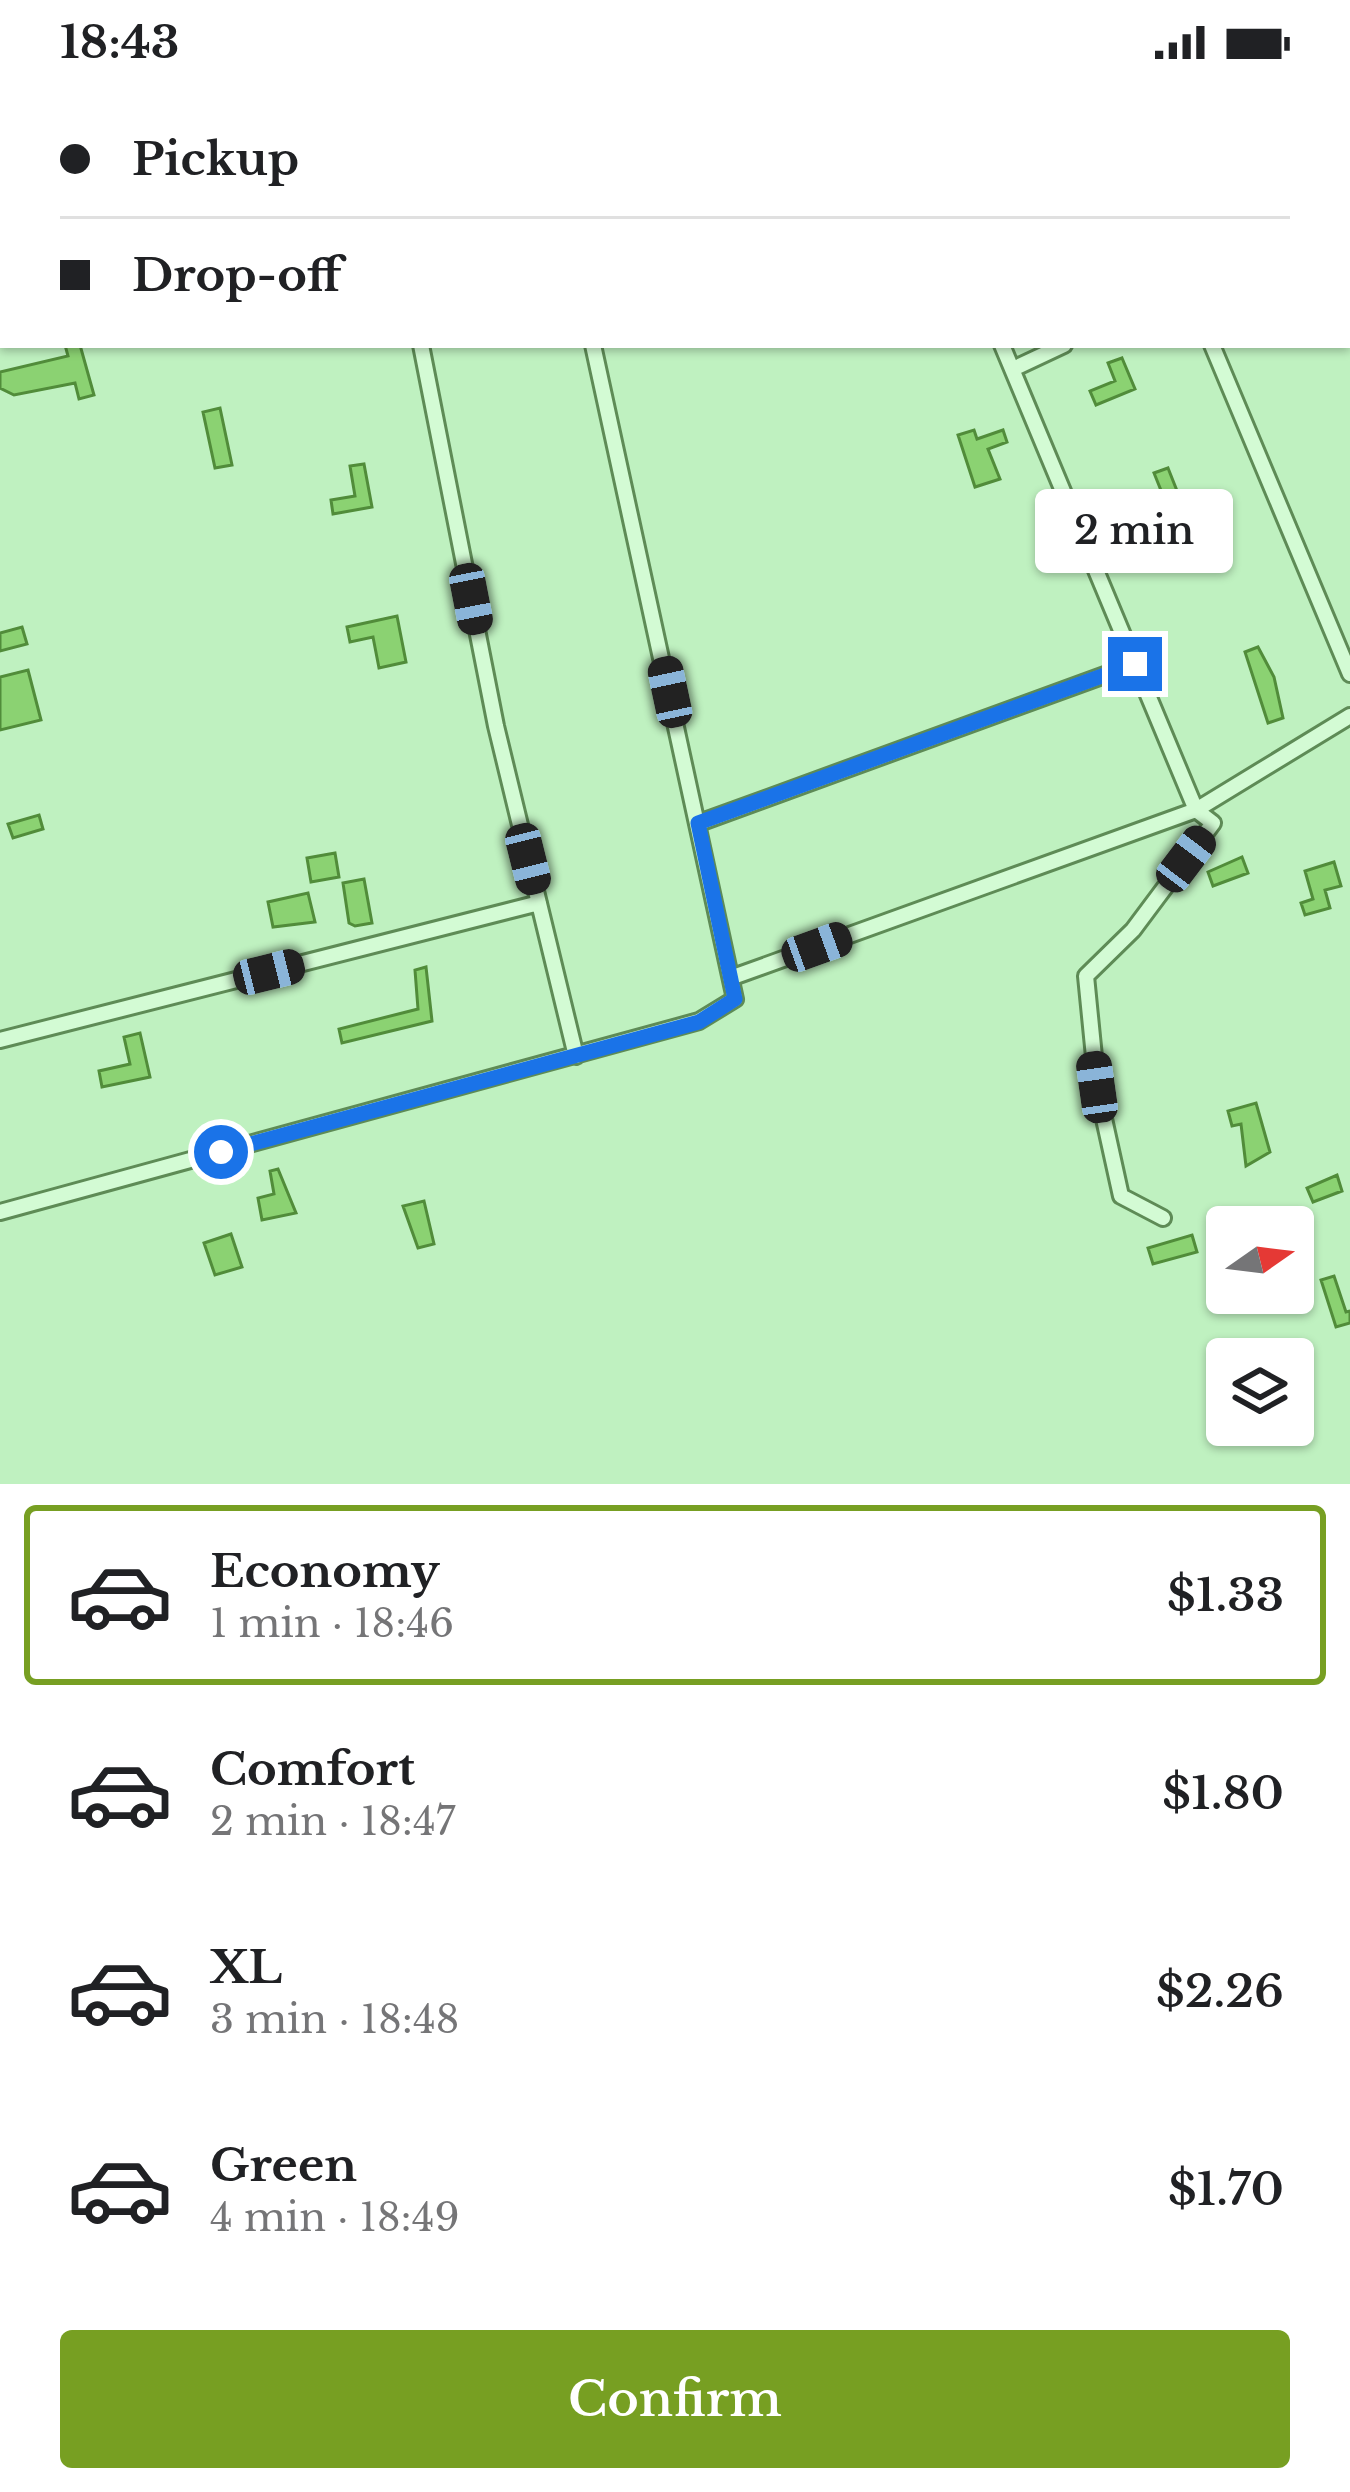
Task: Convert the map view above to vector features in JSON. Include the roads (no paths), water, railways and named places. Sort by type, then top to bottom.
[{"type":"street","points":[[422,348],[496,726],[576,1056]]},
{"type":"street","points":[[0,1212],[699,1022],[735,999],[594,348]]},
{"type":"street","points":[[1003,348],[1196,810],[1213,823],[1133,930],[1086,976],[1097,1087],[1120,1196],[1163,1218]]},
{"type":"street","points":[[1013,369],[1058,348]]},
{"type":"street","points":[[1213,348],[1350,674]]},
{"type":"street","points":[[698,823],[1135,664]]},
{"type":"street","points":[[733,977],[1196,810],[1350,716]]},
{"type":"street","points":[[0,1040],[539,903]]}]
